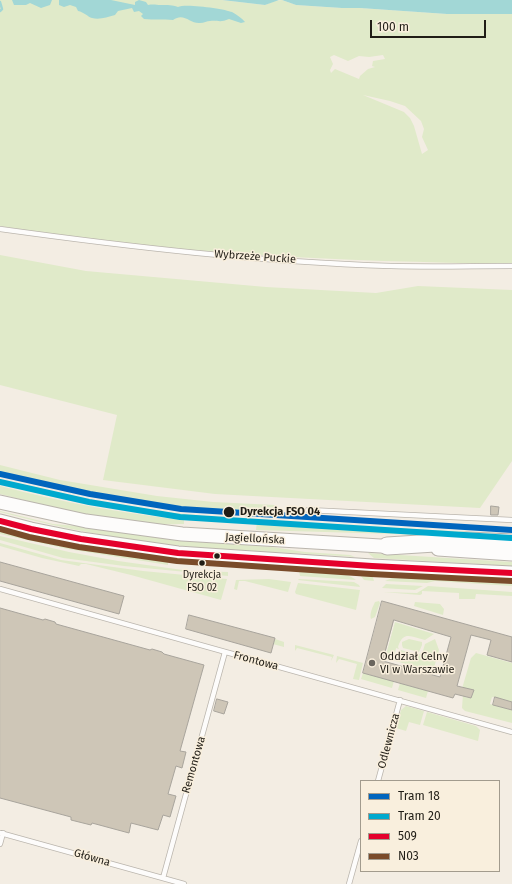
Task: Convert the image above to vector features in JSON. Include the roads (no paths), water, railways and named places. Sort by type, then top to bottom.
[{"type":"highway","points":[[386,546],[468,541],[512,543]]},
{"type":"main road","name":"Jagiellońska","points":[[0,502],[86,521],[182,534],[512,554]]},
{"type":"main road","name":"Jagiellońska","points":[[0,521],[81,540],[178,553],[386,567],[512,573]]},
{"type":"lane","name":"Wybrzeże Puckie","points":[[0,229],[154,249],[273,259],[390,266],[512,266]]},
{"type":"lane","points":[[308,510],[512,520]]},
{"type":"lane","name":"Frontowa","points":[[0,589],[512,732]]},
{"type":"lane","name":"Remontowa","points":[[163,878],[225,652]]},
{"type":"lane","name":"Odlewnicza","points":[[378,780],[400,700]]},
{"type":"lane","points":[[0,844],[2,833]]},
{"type":"lane","name":"Główna","points":[[2,833],[184,884]]},
{"type":"lane","points":[[349,884],[360,845]]},
{"type":"water","points":[[12,0],[52,0],[50,5],[41,8],[30,3],[26,5],[14,5]]},
{"type":"water","points":[[59,0],[111,0],[135,5],[135,2],[139,0],[146,2],[148,5],[222,9],[232,12],[245,22],[241,23],[229,19],[196,23],[180,17],[173,20],[144,19],[141,16],[143,14],[139,11],[134,12],[132,8],[118,11],[115,15],[95,19],[78,11],[76,7],[70,5],[64,7],[59,5]]},
{"type":"water","points":[[222,0],[279,0],[265,5]]},
{"type":"water","points":[[282,0],[512,0],[512,14],[447,14],[342,8],[296,5]]},
{"type":"waterway","points":[[0,2],[2,9],[0,11]]},
{"type":"tram line","name":"18","points":[[0,474],[90,494],[181,509],[512,530]]},
{"type":"tram line","name":"20","points":[[0,482],[89,502],[180,517],[511,538]]},
{"type":"place","name":"Dyrekcja FSO 04","points":[[229,512]]},
{"type":"place","name":"Dyrekcja FSO 02","points":[[202,563]]},
{"type":"place","name":"Oddział Celny VI w Warszawie","points":[[372,663]]}]
